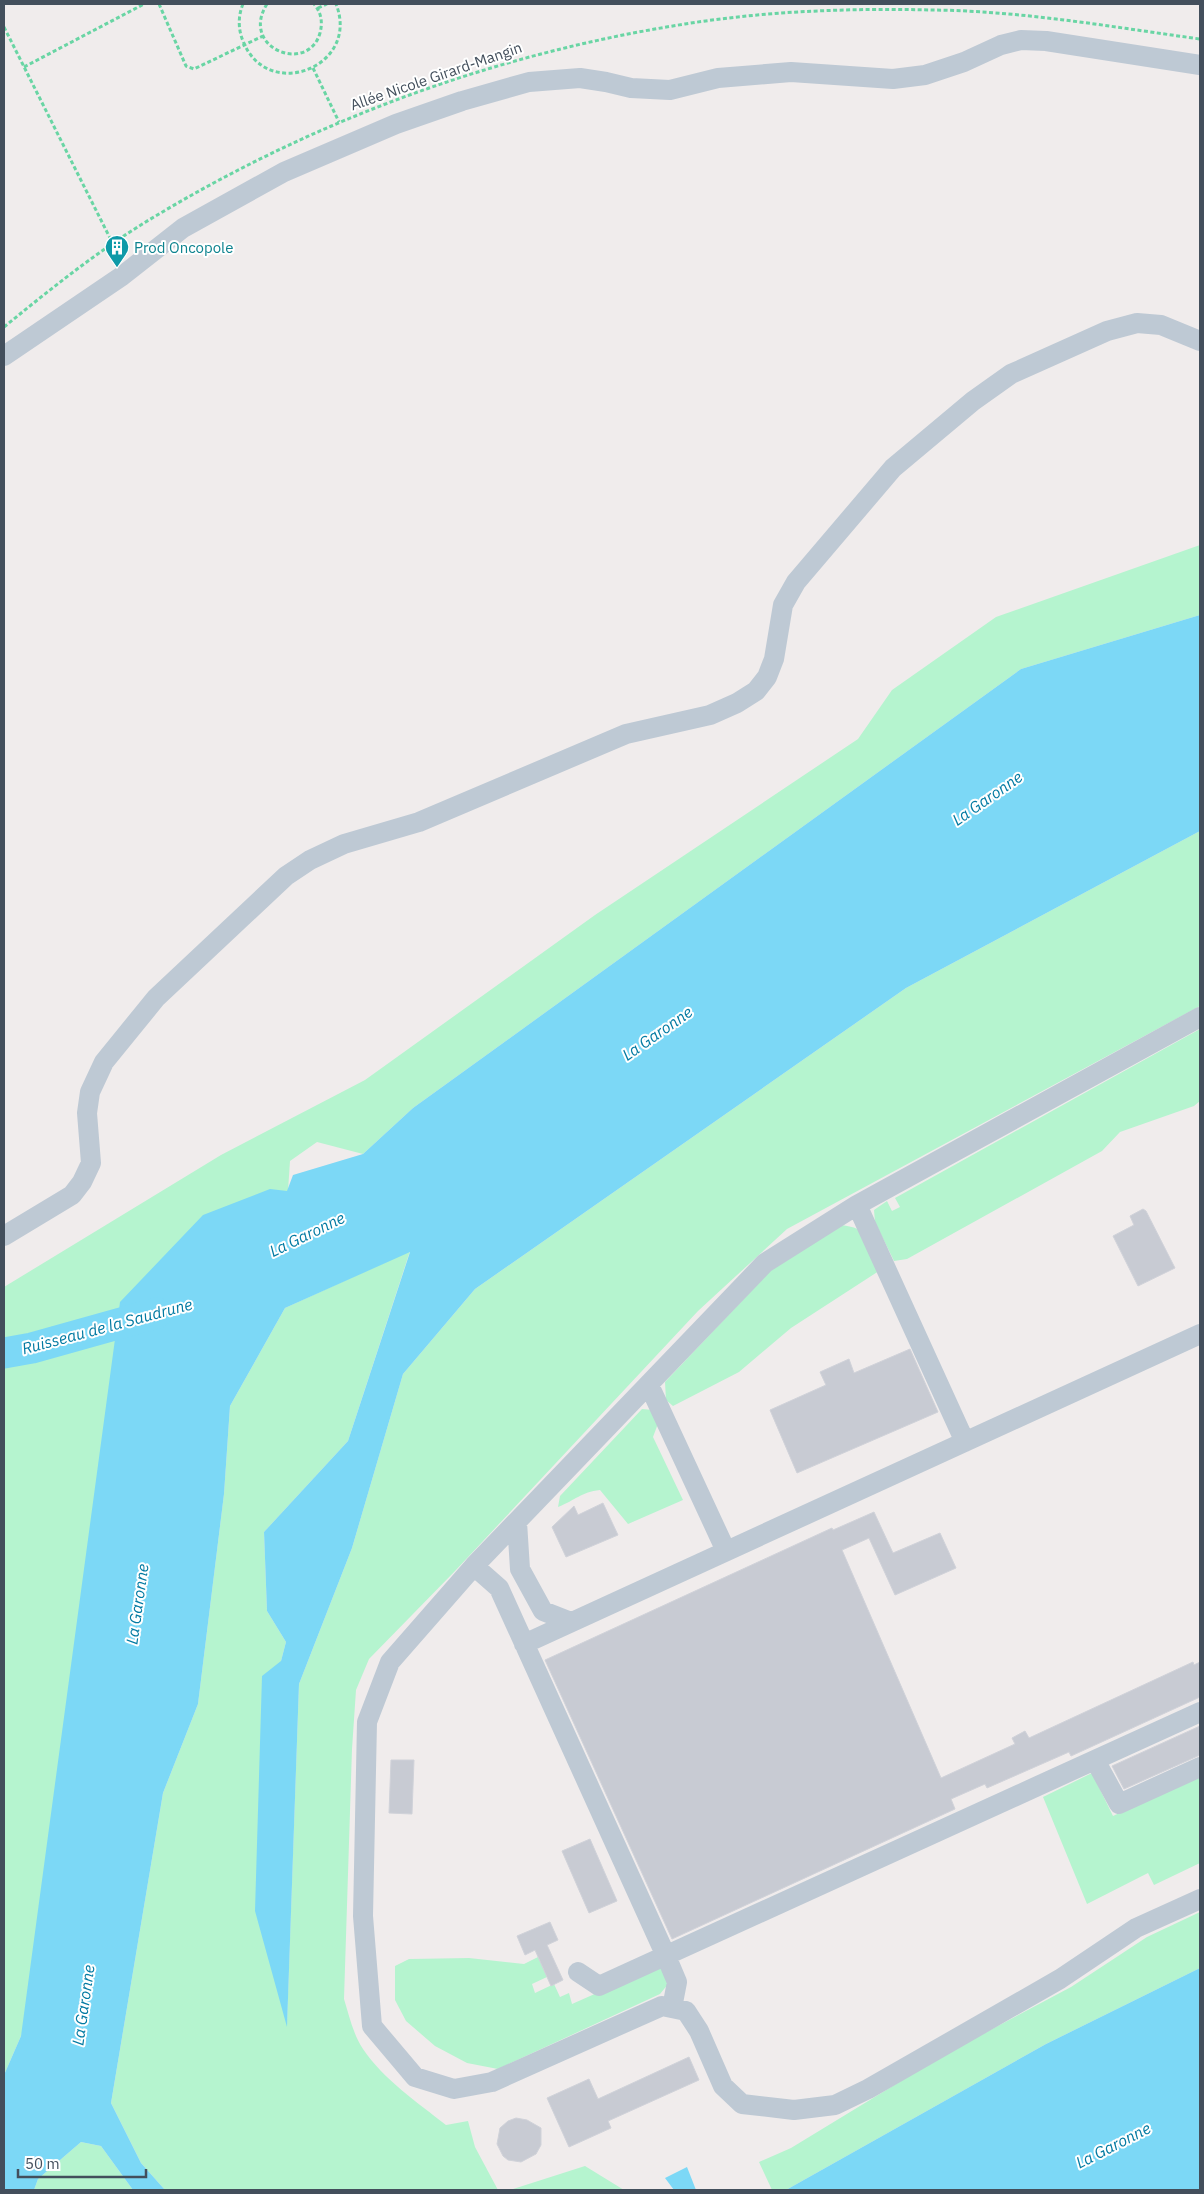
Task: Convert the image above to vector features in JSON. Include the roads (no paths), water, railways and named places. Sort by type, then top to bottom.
[{"type":"lane","points":[[4,356],[122,276],[183,228],[284,172],[396,124],[462,100],[530,82],[580,78],[631,88],[670,90],[718,78],[791,72],[893,79],[926,74],[964,62],[1000,45],[1021,40],[1046,41],[1200,65]]},
{"type":"lane","points":[[4,1236],[72,1195],[82,1182],[90,1163],[87,1113],[90,1092],[104,1062],[156,998],[286,876],[310,860],[344,844],[419,822],[626,734],[710,715],[738,703],[756,691],[767,677],[774,659],[782,605],[796,582],[893,468],[973,401],[1010,374],[1107,331],[1137,323],[1161,325],[1200,341]]},
{"type":"lane","points":[[1200,1017],[857,1205],[765,1264],[474,1566],[390,1662],[367,1722],[363,1916],[372,2026],[415,2077],[454,2089],[492,2082],[662,2006],[686,2011],[699,2031],[723,2086],[742,2104],[794,2110],[835,2105],[868,2089],[1060,1979],[1136,1928],[1200,1899]]},
{"type":"lane","points":[[857,1205],[965,1442]]},
{"type":"lane","points":[[524,1644],[1200,1334]]},
{"type":"lane","points":[[648,1385],[726,1551]]},
{"type":"lane","points":[[517,1522],[520,1569],[543,1611],[571,1622]]},
{"type":"lane","points":[[474,1566],[499,1588],[666,1956],[677,1982],[672,2008]]},
{"type":"lane","points":[[578,1972],[599,1986],[1200,1712]]},
{"type":"lane","points":[[1095,1760],[1119,1804],[1200,1767]]},
{"type":"water","name":"La Garonne","points":[[1200,615],[1200,831],[906,988],[475,1289],[403,1374],[352,1548],[299,1684],[287,2027],[255,1911],[262,1676],[281,1661],[286,1642],[267,1611],[264,1532],[348,1441],[410,1252],[285,1308],[230,1406],[224,1494],[198,1704],[163,1793],[111,2103],[141,2163],[165,2190],[133,2190],[101,2146],[81,2142],[38,2179],[34,2190],[4,2190],[4,2075],[21,2036],[120,1302],[203,1215],[270,1189],[287,1191],[293,1175],[363,1154],[413,1108],[1021,669]]},
{"type":"water","name":"La Garonne","points":[[1200,1968],[1200,2190],[786,2190],[1046,2044]]},
{"type":"water","points":[[687,2167],[696,2190],[674,2190],[665,2178]]},
{"type":"waterway","name":"Ruisseau de la Saudrune","points":[[4,1353],[32,1348],[157,1313]]},
{"type":"place","name":"Prod Oncopole","points":[[117,268]]}]
